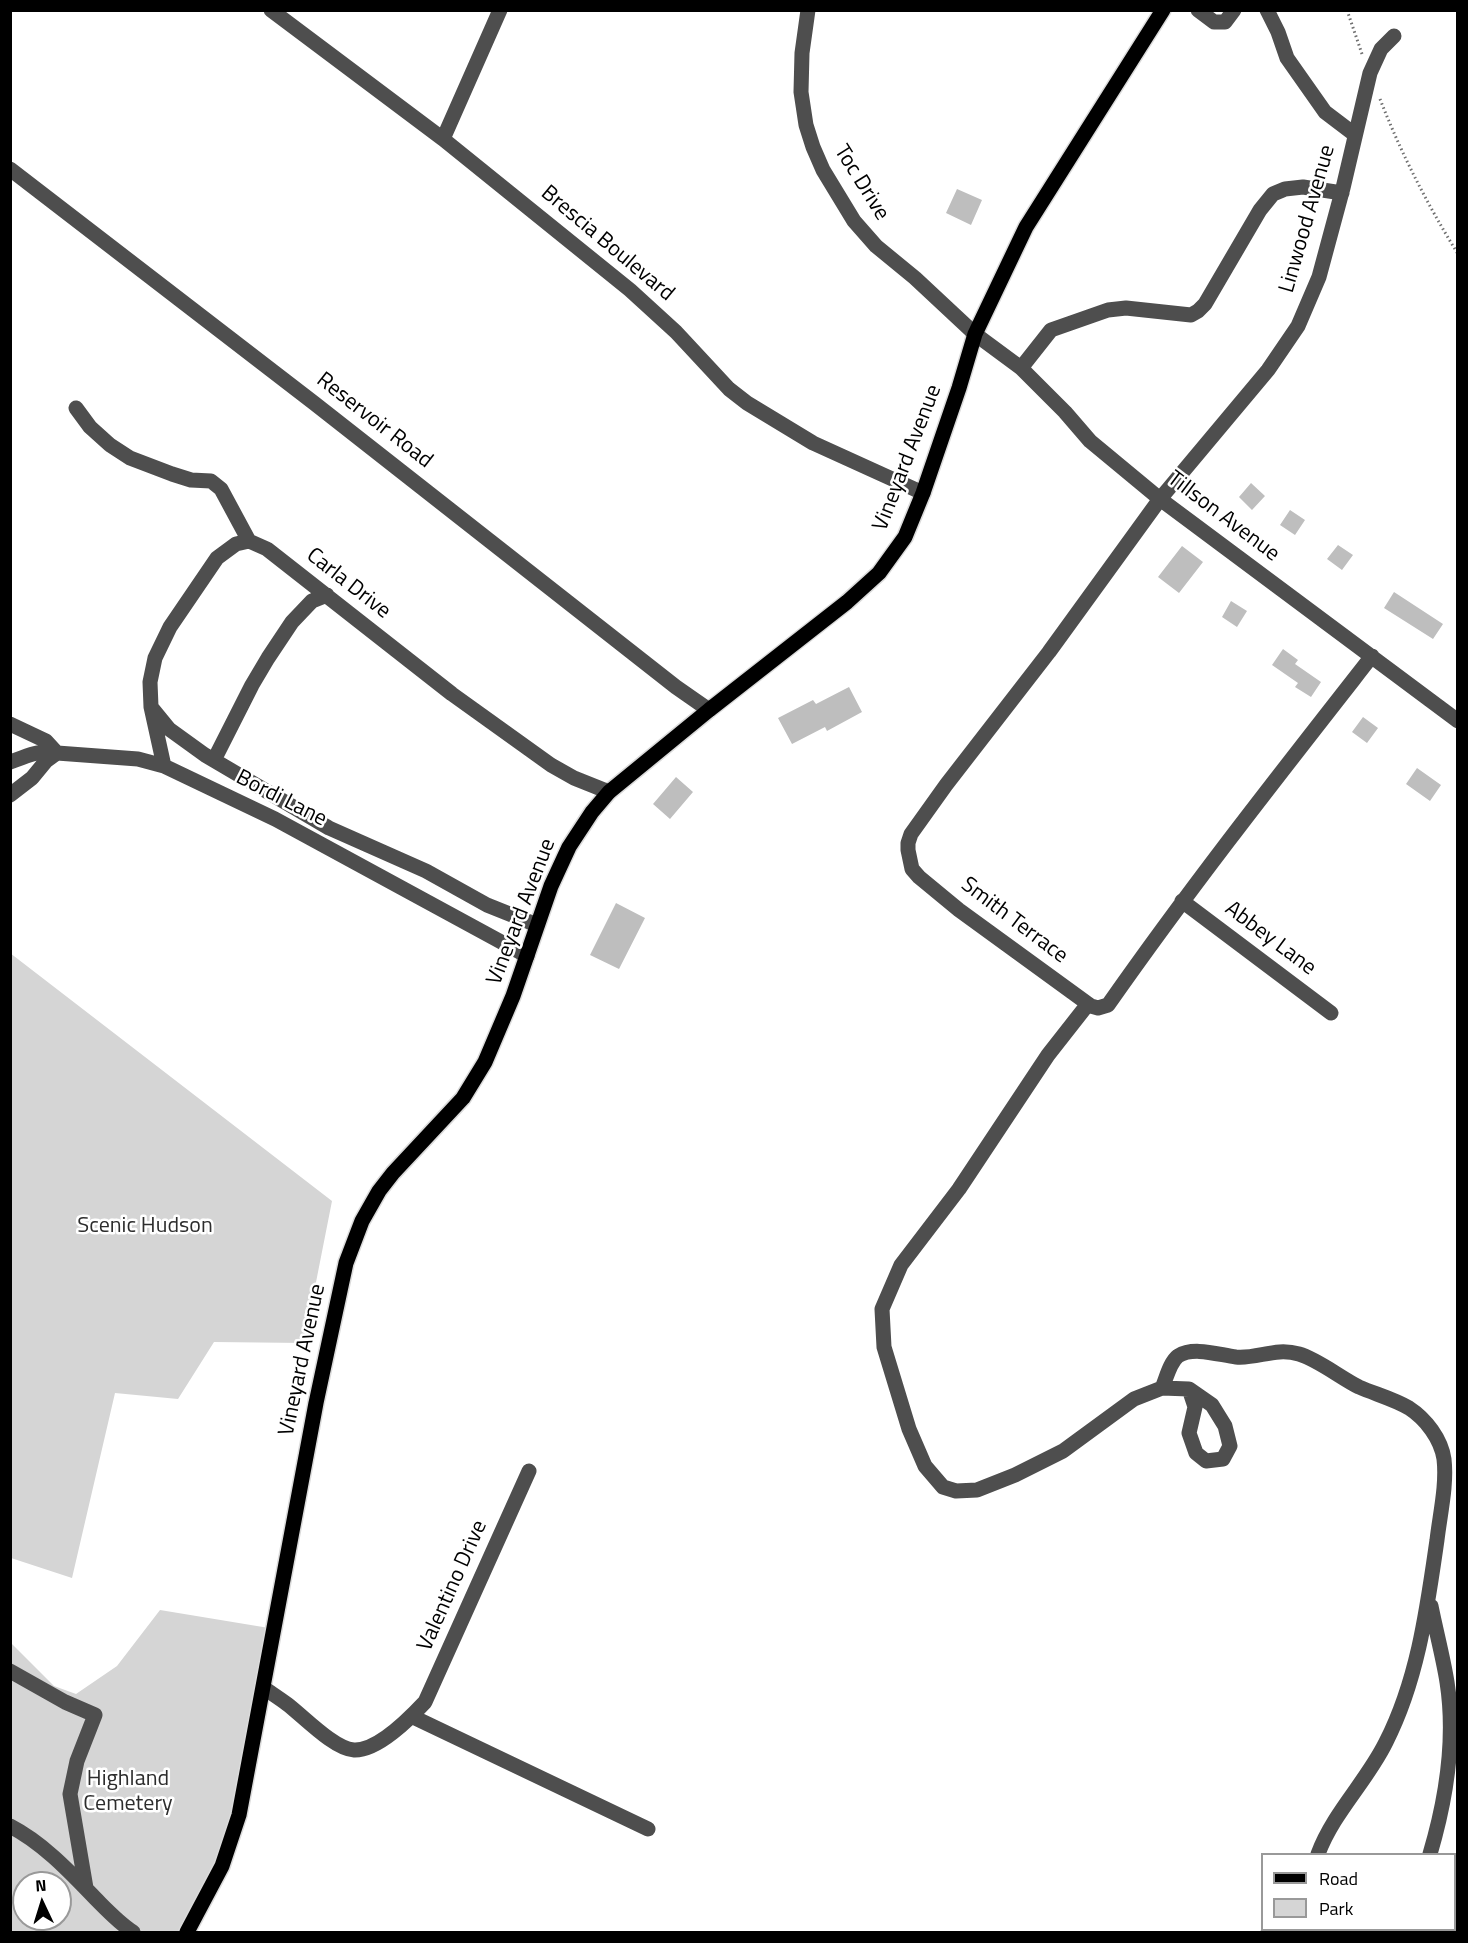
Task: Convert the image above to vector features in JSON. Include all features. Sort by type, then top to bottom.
[{"type":"main road","name":"Vineyard Avenue","points":[[187,1932],[222,1866],[239,1815],[316,1402],[346,1263],[362,1221],[379,1191],[463,1098],[485,1062],[513,996],[551,886],[569,847],[592,812],[609,792],[708,710],[841,607],[879,573],[905,537],[923,493],[975,334],[1026,227],[1163,10]]},
{"type":"street","name":"Brescia Boulevard","points":[[271,10],[443,139],[630,290],[676,332],[729,389],[747,403],[813,443],[923,493]]},
{"type":"street","points":[[443,139],[500,10]]},
{"type":"street","name":"Toc Drive","points":[[808,10],[802,53],[801,92],[806,125],[823,170],[854,221],[876,246],[915,278],[975,334]]},
{"type":"street","points":[[1198,10],[1214,22],[1225,21],[1234,10]]},
{"type":"street","points":[[1267,10],[1287,58],[1325,112],[1354,135]]},
{"type":"street","name":"Linwood Avenue","points":[[1160,499],[1268,370],[1298,326],[1319,277],[1342,194],[1370,73],[1381,49],[1394,36]]},
{"type":"street","name":"Reservoir Road","points":[[10,169],[323,410],[666,680],[708,710]]},
{"type":"street","points":[[1021,368],[1051,330],[1108,310],[1126,308],[1191,315],[1205,304],[1260,210],[1273,194],[1285,189],[1303,187],[1342,194]]},
{"type":"street","name":"Tillson Avenue","points":[[975,334],[1021,368],[1090,441],[1160,499],[1458,721]]},
{"type":"street","points":[[76,408],[90,427],[110,445],[130,458],[191,480],[211,481],[221,489],[249,541],[236,544],[217,558],[170,627],[155,658],[150,682],[151,707],[164,766]]},
{"type":"street","name":"Smith Terrace","points":[[1088,1004],[959,910],[919,877],[912,869],[908,843],[911,834],[946,785],[1049,652],[1160,499]]},
{"type":"street","name":"Carla Drive","points":[[249,541],[267,549],[452,694],[551,765],[574,778],[609,792]]},
{"type":"street","points":[[214,760],[252,685],[286,631],[312,601],[327,595]]},
{"type":"street","points":[[1189,1389],[1162,1388],[1134,1398],[1062,1450],[977,1490],[957,1491],[943,1486],[925,1466],[909,1429],[884,1347],[882,1309],[901,1265],[959,1189],[1048,1055],[1088,1004],[1098,1008],[1108,1005],[1182,901],[1372,656]]},
{"type":"street","points":[[151,707],[169,729],[214,760],[329,828],[426,871],[488,905],[537,925]]},
{"type":"street","points":[[10,724],[46,741],[57,753],[46,761],[32,778],[10,795]]},
{"type":"street","name":"Bordi Lane","points":[[10,762],[31,753],[43,751],[138,759],[164,766],[275,819],[527,957]]},
{"type":"street","name":"Abbey Lane","points":[[1182,901],[1331,1013]]},
{"type":"street","points":[[1162,1388],[1178,1356],[1194,1351],[1239,1357],[1281,1350],[1301,1354],[1359,1387],[1409,1408],[1426,1423],[1439,1441],[1444,1459],[1443,1495],[1430,1597],[1405,1699],[1386,1743],[1325,1836],[1318,1853]]},
{"type":"street","name":"Valentino Drive","points":[[264,1688],[334,1742],[354,1750],[376,1744],[411,1716],[425,1702],[529,1471]]},
{"type":"street","points":[[1430,1597],[1447,1682],[1450,1724],[1447,1780],[1430,1853]]},
{"type":"street","points":[[10,1671],[95,1715],[77,1761],[70,1794],[86,1888]]},
{"type":"street","points":[[411,1716],[648,1829]]},
{"type":"street","points":[[10,1826],[29,1835],[122,1925],[133,1932]]},
{"type":"path","points":[[1347,10],[1404,155],[1423,195],[1458,254]]},
{"type":"green space","name":"Scenic Hudson","points":[[10,953],[332,1201],[304,1343],[214,1342],[178,1399],[115,1393],[72,1578],[11,1558]]},
{"type":"green space","name":"Highland Cemetery","points":[[160,1610],[275,1629],[239,1815],[187,1932],[11,1932],[10,1642],[54,1686],[76,1694],[117,1666]]},
{"type":"building","points":[[957,189],[982,200],[971,225],[946,213]]},
{"type":"building","points":[[1251,483],[1265,496],[1252,510],[1239,497]]},
{"type":"building","points":[[1290,510],[1305,520],[1295,535],[1280,525]]},
{"type":"building","points":[[1338,545],[1353,555],[1342,570],[1327,559]]},
{"type":"building","points":[[1182,546],[1203,562],[1179,593],[1158,577]]},
{"type":"building","points":[[1394,592],[1443,624],[1433,639],[1384,608]]},
{"type":"building","points":[[1231,601],[1247,611],[1237,627],[1222,617]]},
{"type":"building","points":[[1283,649],[1298,660],[1295,664],[1321,682],[1311,697],[1295,687],[1298,683],[1272,665]]},
{"type":"building","points":[[849,687],[862,712],[827,731],[825,727],[792,744],[778,718],[813,700],[816,704]]},
{"type":"building","points":[[1363,717],[1378,728],[1367,743],[1352,732]]},
{"type":"building","points":[[1417,768],[1441,785],[1430,801],[1406,784]]},
{"type":"building","points":[[676,777],[693,792],[670,819],[653,804]]},
{"type":"building","points":[[616,903],[645,918],[619,969],[590,955]]}]
